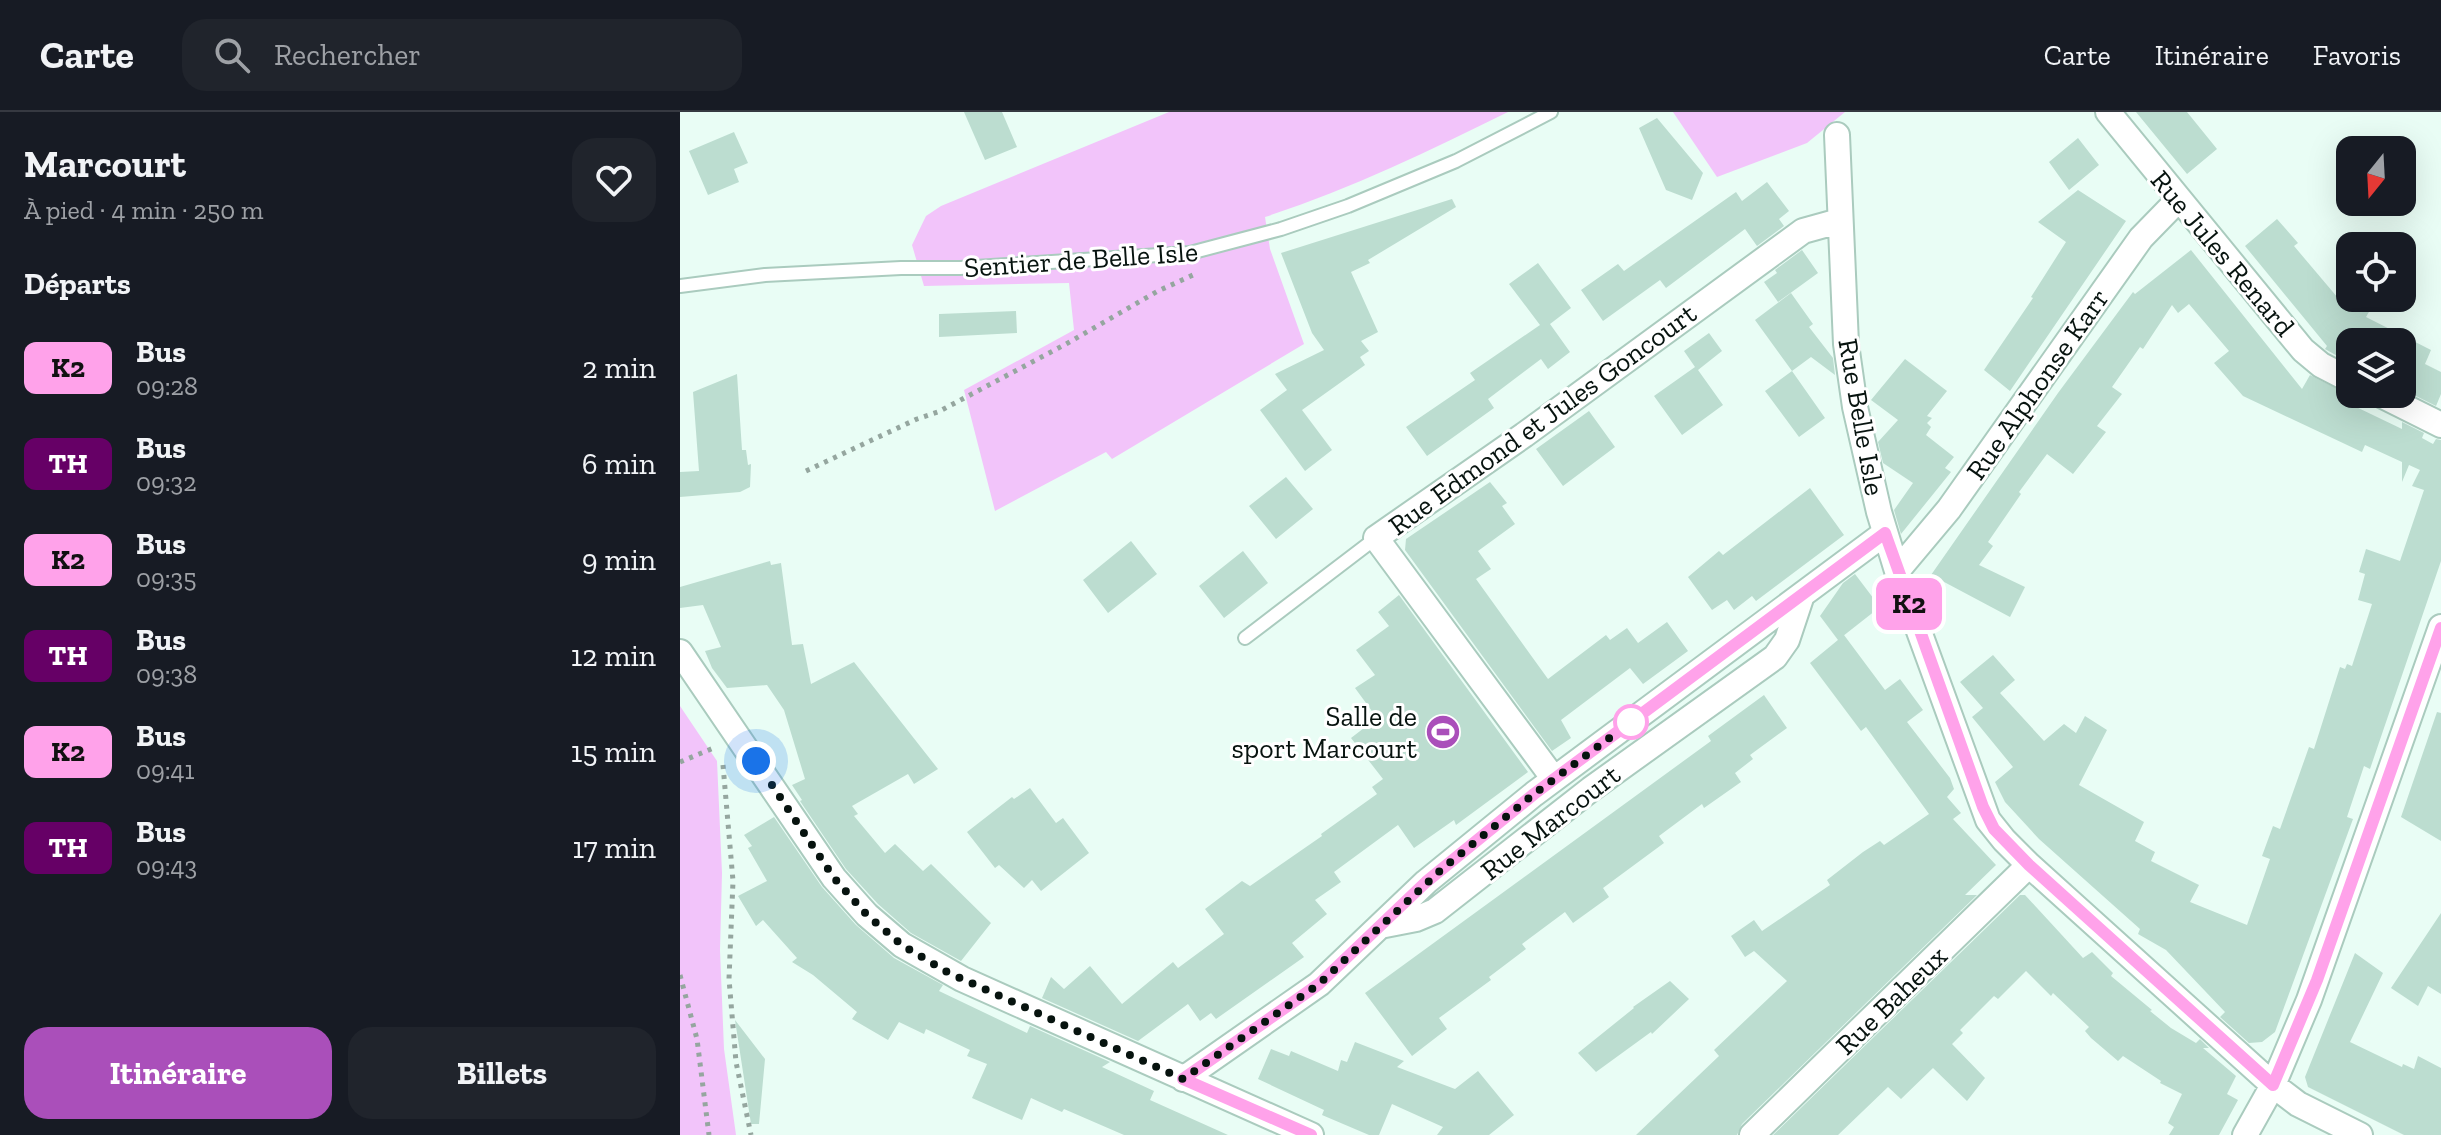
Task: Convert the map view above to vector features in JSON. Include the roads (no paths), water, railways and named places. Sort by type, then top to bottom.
[{"type":"street","name":"Rue Jules Renard","points":[[2108,112],[2303,350],[2336,373]]},
{"type":"street","name":"Rue Belle Isle","points":[[1837,135],[1848,374],[1885,533],[1897,571],[1983,807],[1994,829],[2029,865],[2273,1085],[2298,1104],[2360,1135]]},
{"type":"street","name":"Rue Alphonse Karr","points":[[1897,571],[1949,509],[2141,238],[2179,199]]},
{"type":"street","name":"Rue Edmond et Jules Goncourt","points":[[1554,779],[1376,538],[1524,435],[1803,231],[1839,221]]},
{"type":"street","points":[[2407,408],[2441,425]]},
{"type":"street","name":"Rue Marcourt","points":[[1183,1079],[1319,984],[1434,875],[1554,779],[1885,533]]},
{"type":"street","name":"Rue Marcourt","points":[[1380,926],[1416,919],[1435,911],[1591,789],[1775,657],[1787,640],[1802,595]]},
{"type":"street","points":[[2245,1135],[2273,1085],[2300,1023],[2441,627]]},
{"type":"street","points":[[680,652],[725,716],[734,743],[834,878],[867,915],[902,945],[947,972],[1311,1135]]},
{"type":"street","name":"Rue Baheux","points":[[1752,1135],[2029,865]]},
{"type":"lane","name":"Sentier de Belle Isle","points":[[680,286],[765,275],[1123,260],[1190,253],[1281,229],[1348,206],[1456,161],[1551,112]]},
{"type":"lane","points":[[1245,638],[1376,538]]},
{"type":"place","name":"Salle de sport Marcourt","points":[[1443,732]]}]
